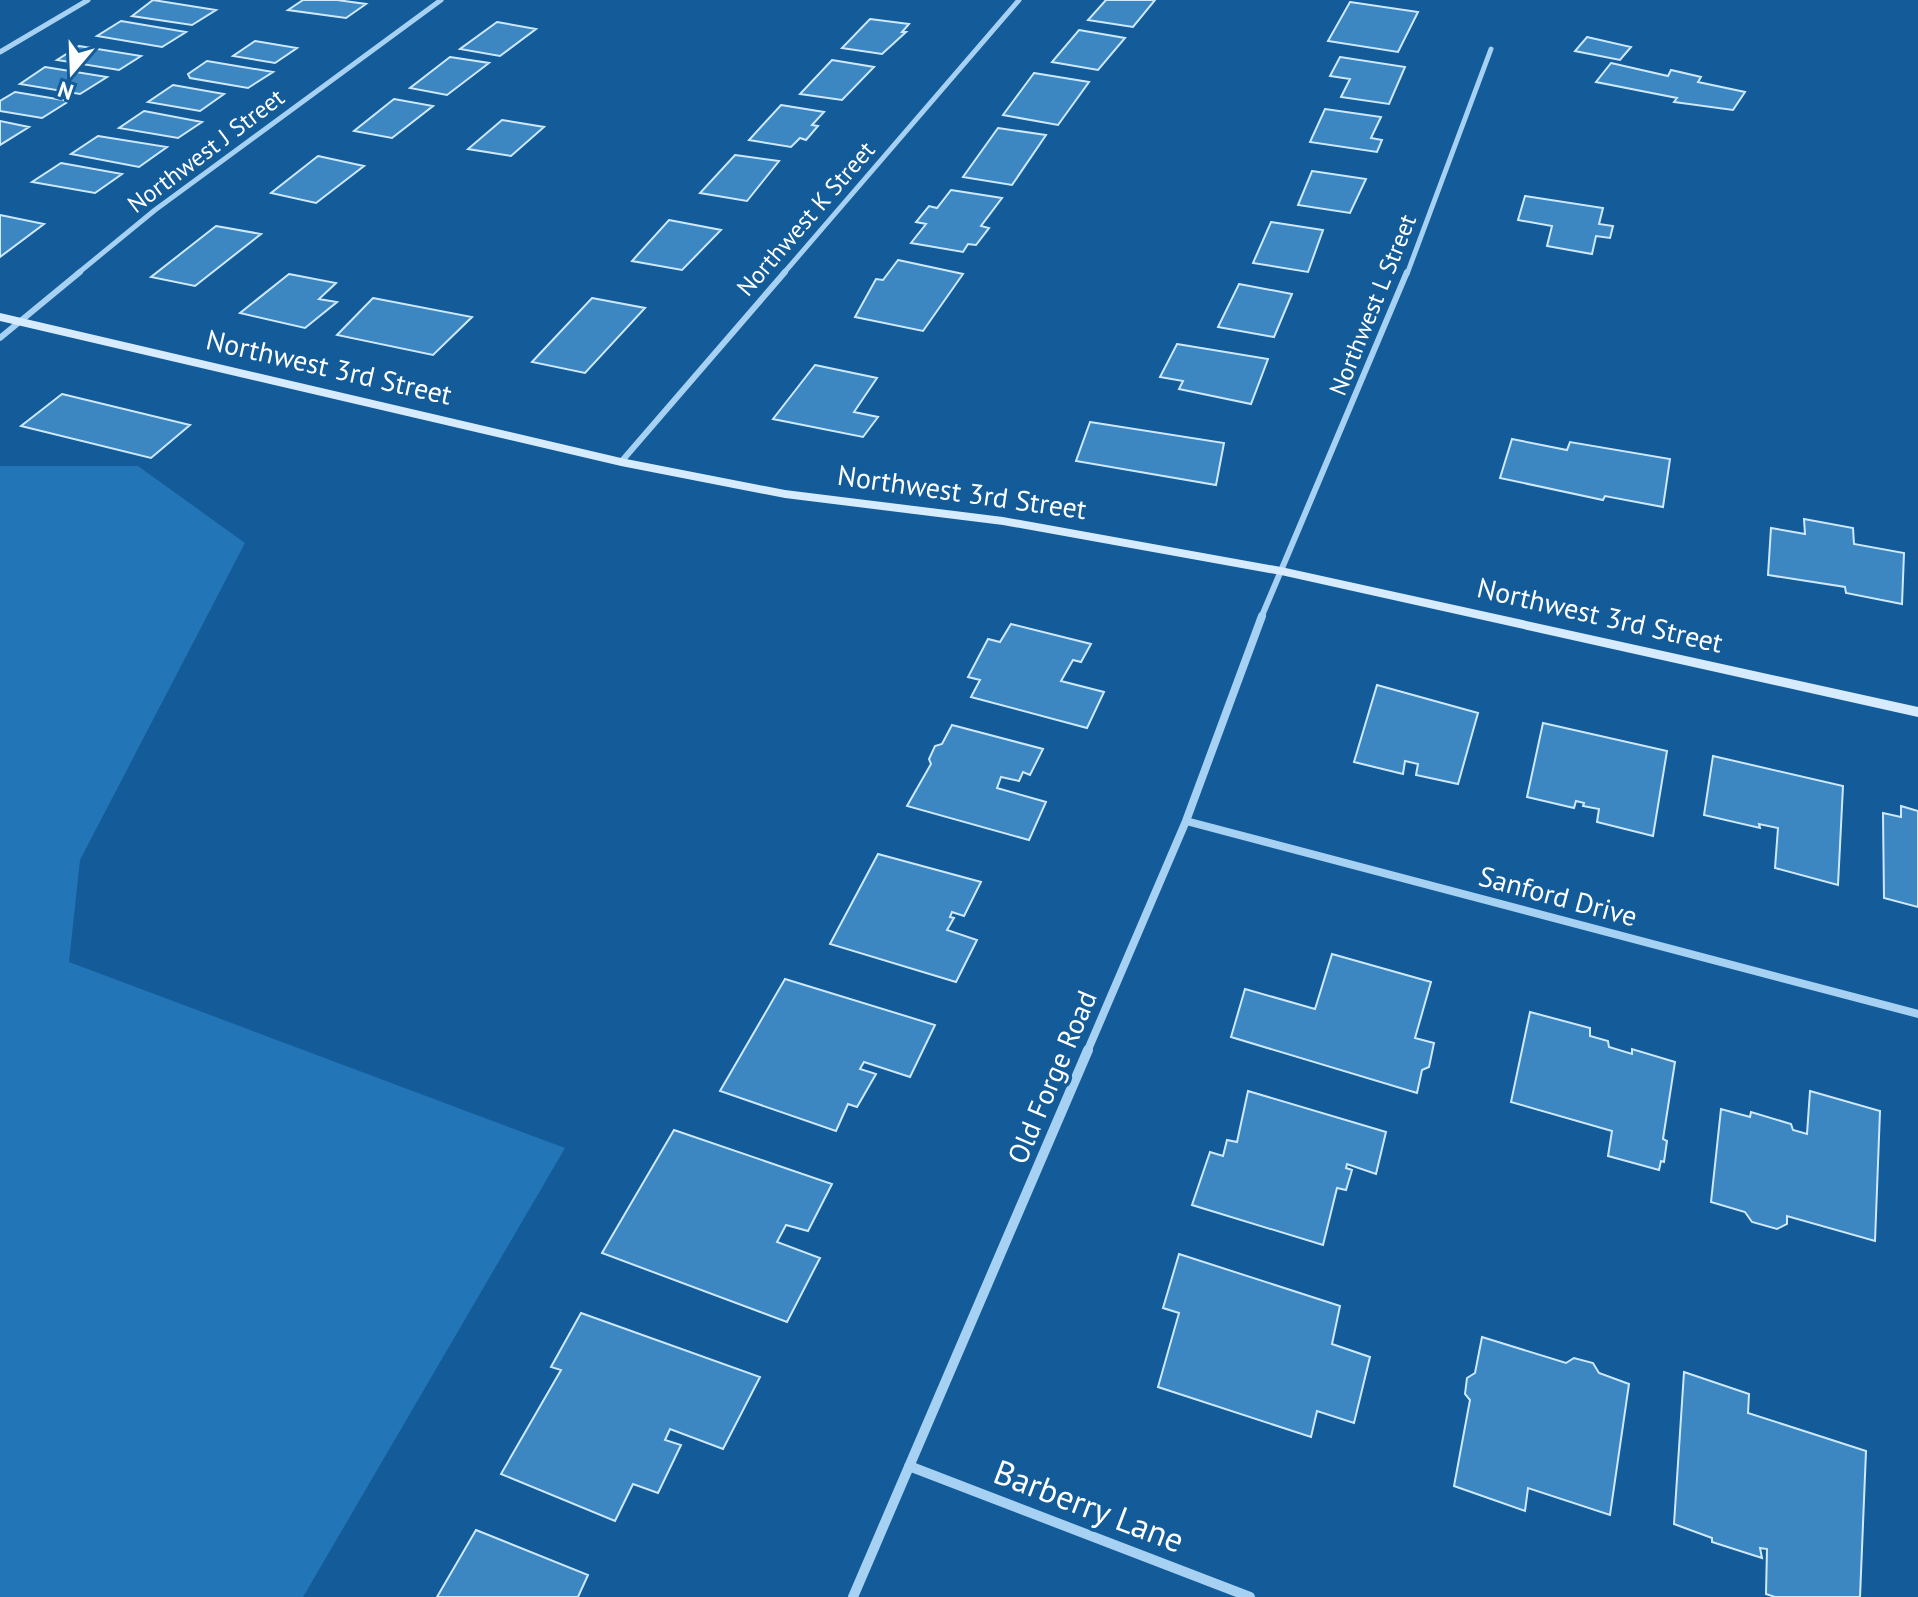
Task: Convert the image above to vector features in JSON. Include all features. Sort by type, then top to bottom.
[{"type":"street","points":[[0,52],[88,0]]},
{"type":"street","name":"Northwest J Street","points":[[0,338],[155,210],[441,0]]},
{"type":"street","name":"Northwest K Street","points":[[621,462],[1019,0]]},
{"type":"street","name":"Northwest L Street","points":[[1281,571],[1401,289],[1491,49]]},
{"type":"street","name":"Northwest 3rd Street","points":[[0,317],[621,462],[785,494],[1003,521],[1281,571],[1918,712]]},
{"type":"street","name":"Old Forge Road","points":[[853,1597],[1186,821],[1281,571]]},
{"type":"street","name":"Sanford Drive","points":[[1186,821],[1918,1014]]},
{"type":"street","name":"Barberry Lane","points":[[909,1466],[1250,1597]]},
{"type":"shaded area","points":[[0,466],[138,466],[245,543],[80,860],[69,962],[565,1148],[303,1597],[0,1597]]},
{"type":"building","points":[[153,0],[216,10],[192,25],[132,16]]},
{"type":"building","points":[[303,0],[366,4],[346,18],[288,10]]},
{"type":"building","points":[[1106,0],[1155,0],[1133,27],[1088,20]]},
{"type":"building","points":[[1350,2],[1418,12],[1398,52],[1328,41]]},
{"type":"building","points":[[870,19],[909,24],[902,32],[906,32],[882,54],[842,48]]},
{"type":"building","points":[[121,21],[186,32],[162,47],[97,36]]},
{"type":"building","points":[[497,22],[536,29],[500,56],[460,49]]},
{"type":"building","points":[[1079,30],[1125,38],[1098,70],[1052,62]]},
{"type":"building","points":[[1587,37],[1631,47],[1620,60],[1575,51]]},
{"type":"building","points":[[255,41],[297,48],[275,63],[233,56]]},
{"type":"building","points":[[79,46],[141,56],[119,70],[57,60]]},
{"type":"building","points":[[450,57],[489,63],[447,95],[410,88]]},
{"type":"building","points":[[1340,57],[1405,67],[1389,104],[1341,97],[1350,79],[1330,76]]},
{"type":"building","points":[[832,60],[874,67],[842,100],[800,94]]},
{"type":"building","points":[[207,61],[273,72],[248,88],[190,78],[188,74]]},
{"type":"building","points":[[1611,63],[1668,76],[1671,70],[1701,77],[1698,82],[1745,92],[1733,110],[1674,102],[1677,98],[1596,82]]},
{"type":"building","points":[[45,67],[107,77],[80,94],[20,84]]},
{"type":"building","points":[[1034,73],[1089,82],[1058,125],[1003,115]]},
{"type":"building","points":[[173,85],[224,94],[200,111],[148,102]]},
{"type":"building","points":[[15,92],[69,101],[42,118],[0,111],[0,101]]},
{"type":"building","points":[[394,99],[433,106],[392,138],[354,131]]},
{"type":"building","points":[[781,105],[824,112],[812,125],[818,126],[806,140],[800,138],[791,147],[749,140]]},
{"type":"building","points":[[1325,109],[1381,117],[1371,138],[1382,140],[1377,152],[1310,142]]},
{"type":"building","points":[[144,111],[202,122],[178,138],[119,128]]},
{"type":"building","points":[[502,120],[544,127],[511,156],[468,149]]},
{"type":"building","points":[[0,121],[29,127],[0,145]]},
{"type":"building","points":[[998,128],[1046,135],[1012,185],[963,177]]},
{"type":"building","points":[[98,136],[167,147],[139,167],[71,154]]},
{"type":"building","points":[[735,155],[779,161],[747,201],[700,193]]},
{"type":"building","points":[[318,156],[364,166],[316,203],[271,193]]},
{"type":"building","points":[[61,163],[122,174],[95,193],[32,182]]},
{"type":"building","points":[[1312,171],[1366,179],[1350,213],[1298,205]]},
{"type":"building","points":[[951,190],[1002,198],[981,226],[989,228],[976,245],[968,244],[963,252],[911,243],[926,224],[916,222],[929,206],[937,208]]},
{"type":"building","points":[[1525,196],[1603,208],[1599,224],[1613,226],[1610,238],[1596,236],[1592,254],[1547,246],[1552,226],[1518,220]]},
{"type":"building","points":[[0,215],[44,224],[0,257]]},
{"type":"building","points":[[669,220],[721,230],[682,270],[632,261]]},
{"type":"building","points":[[1271,222],[1323,230],[1308,272],[1253,263]]},
{"type":"building","points":[[216,226],[261,234],[195,286],[151,277]]},
{"type":"building","points":[[898,260],[963,274],[923,331],[855,317],[876,279],[883,280]]},
{"type":"building","points":[[289,274],[336,283],[319,299],[337,302],[305,328],[240,313]]},
{"type":"building","points":[[1239,284],[1292,294],[1274,337],[1218,327]]},
{"type":"building","points":[[373,298],[472,317],[433,355],[337,335]]},
{"type":"building","points":[[592,298],[645,308],[585,373],[532,362]]},
{"type":"building","points":[[1177,344],[1268,359],[1251,404],[1179,389],[1183,381],[1160,377]]},
{"type":"building","points":[[815,365],[877,378],[854,412],[878,417],[863,437],[773,419]]},
{"type":"building","points":[[62,394],[190,425],[151,458],[21,426]]},
{"type":"building","points":[[1090,422],[1224,443],[1216,485],[1076,461]]},
{"type":"building","points":[[1512,439],[1567,450],[1570,442],[1670,459],[1663,507],[1605,496],[1603,500],[1500,478]]},
{"type":"building","points":[[1804,519],[1853,528],[1854,544],[1904,553],[1902,604],[1846,593],[1845,587],[1768,575],[1771,528],[1805,534]]},
{"type":"building","points":[[1011,624],[1091,644],[1081,662],[1073,660],[1061,681],[1104,692],[1087,728],[971,697],[980,680],[968,677],[988,639],[1000,642]]},
{"type":"building","points":[[1377,685],[1478,713],[1458,784],[1416,775],[1418,764],[1405,761],[1403,774],[1354,762]]},
{"type":"building","points":[[1543,723],[1667,751],[1653,836],[1597,822],[1599,809],[1583,806],[1584,803],[1576,801],[1574,808],[1527,797]]},
{"type":"building","points":[[952,725],[1043,749],[1030,775],[1023,772],[1019,781],[1001,777],[997,788],[1046,802],[1029,840],[907,806],[931,764],[929,759],[935,746],[942,744]]},
{"type":"building","points":[[1713,756],[1843,786],[1838,885],[1775,868],[1778,828],[1759,824],[1760,828],[1704,815]]},
{"type":"building","points":[[1901,806],[1918,811],[1918,907],[1884,898],[1883,813],[1901,817]]},
{"type":"building","points":[[878,854],[981,882],[964,916],[952,912],[950,917],[954,918],[947,930],[977,940],[956,982],[830,944]]},
{"type":"building","points":[[1332,954],[1431,982],[1415,1038],[1434,1043],[1429,1067],[1422,1070],[1417,1093],[1231,1037],[1245,989],[1315,1009]]},
{"type":"building","points":[[785,979],[935,1025],[910,1077],[864,1062],[860,1069],[876,1074],[857,1107],[848,1104],[836,1131],[720,1091]]},
{"type":"building","points":[[1530,1012],[1590,1028],[1590,1036],[1608,1041],[1609,1047],[1632,1054],[1632,1049],[1675,1062],[1663,1139],[1667,1141],[1664,1162],[1661,1161],[1659,1170],[1608,1156],[1612,1131],[1511,1102]]},
{"type":"building","points":[[1248,1091],[1386,1132],[1376,1174],[1347,1164],[1346,1168],[1352,1170],[1346,1190],[1337,1188],[1323,1245],[1192,1205],[1210,1152],[1223,1156],[1227,1140],[1237,1142]]},
{"type":"building","points":[[1810,1091],[1880,1111],[1875,1241],[1787,1216],[1787,1224],[1777,1229],[1752,1222],[1745,1212],[1711,1202],[1721,1109],[1750,1117],[1751,1112],[1791,1124],[1793,1130],[1807,1134]]},
{"type":"building","points":[[674,1130],[832,1184],[808,1231],[786,1225],[777,1242],[820,1258],[787,1322],[602,1253]]},
{"type":"building","points":[[1179,1254],[1340,1306],[1332,1344],[1370,1357],[1354,1423],[1317,1411],[1311,1437],[1158,1387],[1179,1313],[1163,1308]]},
{"type":"building","points":[[581,1313],[760,1377],[723,1449],[670,1429],[665,1440],[681,1445],[658,1493],[633,1484],[615,1521],[501,1474],[561,1370],[551,1367]]},
{"type":"building","points":[[1482,1337],[1566,1363],[1574,1358],[1593,1363],[1599,1373],[1629,1384],[1610,1515],[1528,1488],[1525,1511],[1454,1486],[1470,1400],[1465,1394],[1467,1378],[1475,1373]]},
{"type":"building","points":[[1684,1372],[1749,1394],[1748,1413],[1866,1451],[1860,1597],[1775,1597],[1766,1594],[1767,1549],[1760,1548],[1762,1558],[1712,1542],[1712,1538],[1674,1524]]},
{"type":"building","points":[[476,1530],[588,1575],[578,1597],[437,1597]]}]
